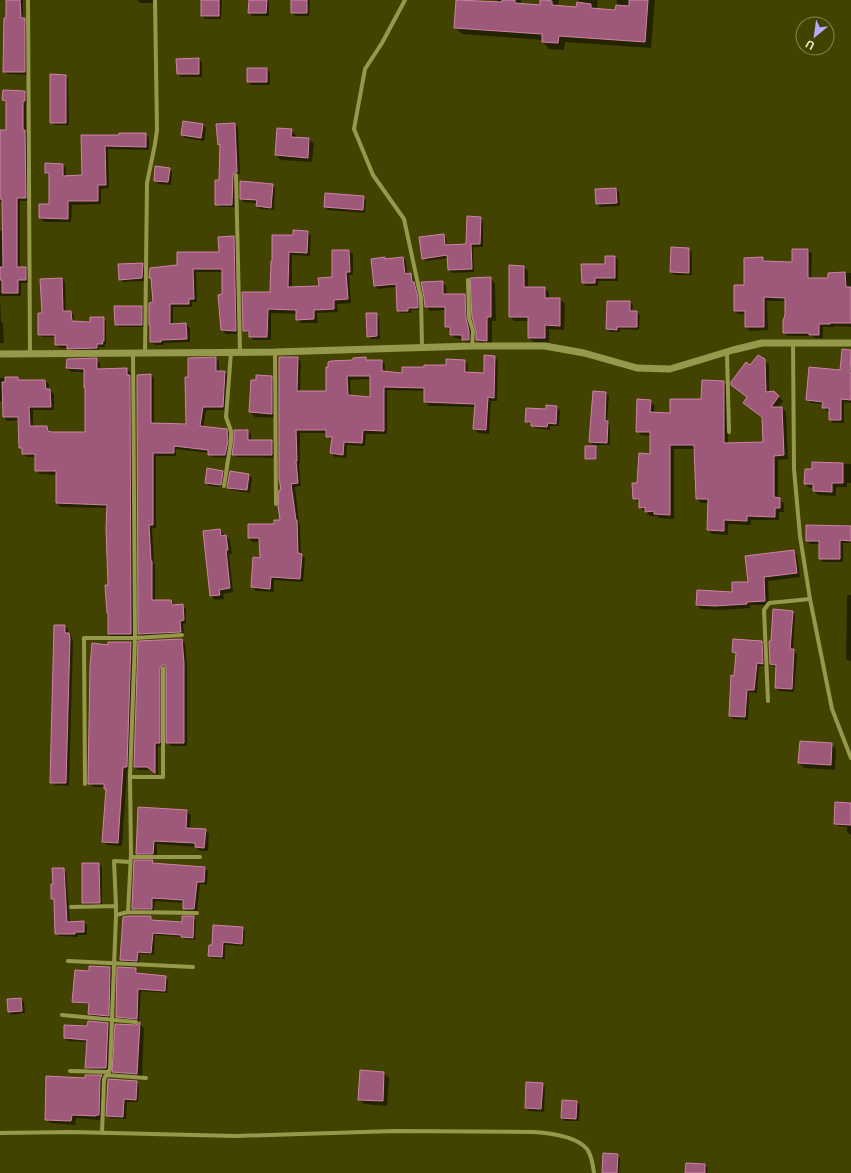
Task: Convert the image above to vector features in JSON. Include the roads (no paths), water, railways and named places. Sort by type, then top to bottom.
[{"type":"street","points":[[28,0],[30,354]]},
{"type":"street","points":[[146,353],[147,183],[157,130],[155,0]]},
{"type":"street","points":[[405,0],[401,10],[365,69],[354,129],[373,175],[404,219],[421,298],[422,347]]},
{"type":"street","points":[[236,175],[240,352]]},
{"type":"street","points":[[468,280],[469,318],[473,331],[472,346]]},
{"type":"street","points":[[0,354],[275,352],[422,347],[545,346],[584,353],[637,368],[670,369],[762,343],[851,343]]},
{"type":"street","points":[[793,343],[794,469],[800,536],[810,599],[832,709],[851,758]]},
{"type":"street","points":[[224,486],[231,441],[231,431],[226,417],[231,352]]},
{"type":"street","points":[[275,352],[276,504]]},
{"type":"street","points":[[728,352],[729,432]]},
{"type":"street","points":[[128,912],[131,859],[130,778],[135,638],[133,353]]},
{"type":"street","points":[[768,701],[764,610],[769,604],[810,599]]},
{"type":"street","points":[[85,784],[84,638],[135,638],[182,635]]},
{"type":"street","points":[[130,778],[163,777],[163,668]]},
{"type":"street","points":[[102,1133],[104,1079],[110,1070],[116,914],[114,862],[131,859],[200,857]]},
{"type":"street","points":[[71,907],[116,906]]},
{"type":"street","points":[[116,914],[128,912],[197,913]]},
{"type":"street","points":[[68,961],[193,967]]},
{"type":"street","points":[[62,1015],[136,1022]]},
{"type":"street","points":[[70,1071],[108,1073],[146,1078]]},
{"type":"street","points":[[0,1133],[102,1133],[235,1136],[395,1131],[533,1132],[571,1139],[586,1148],[592,1159],[594,1173]]}]
